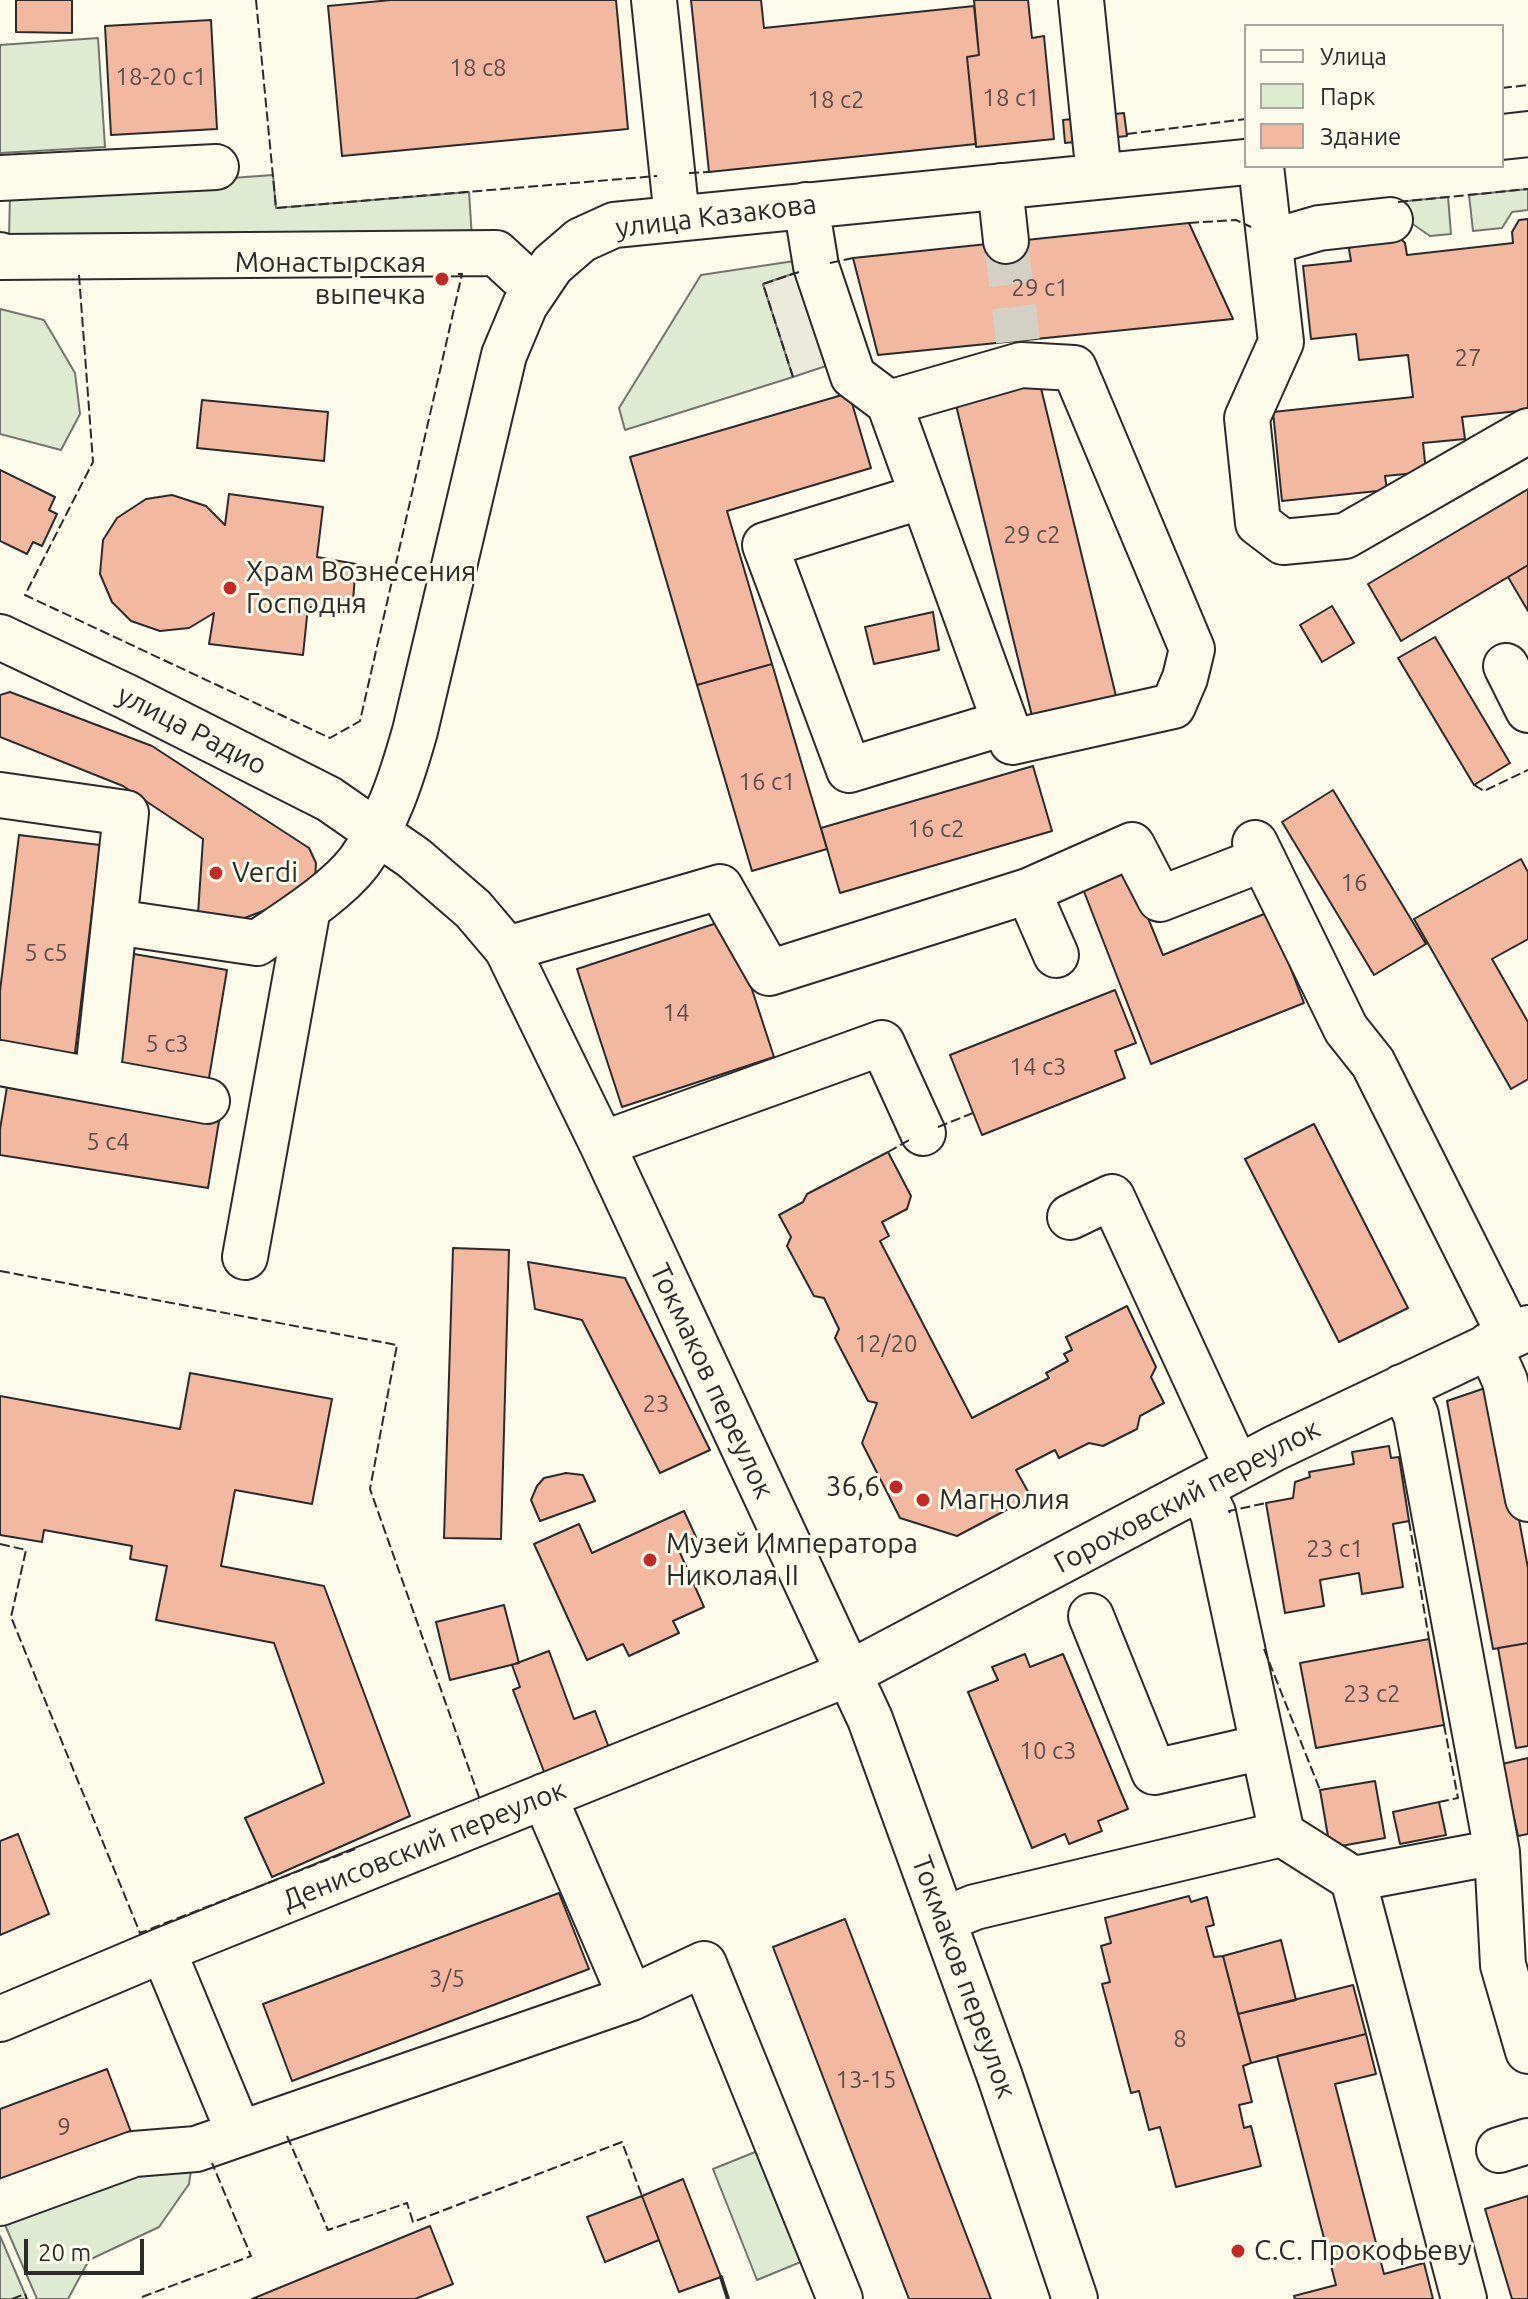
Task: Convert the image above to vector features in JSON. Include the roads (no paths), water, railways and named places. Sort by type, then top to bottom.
[{"type":"street","points":[[654,0],[677,218]]},
{"type":"street","points":[[1081,0],[1099,176]]},
{"type":"street","points":[[1504,137],[1528,134]]},
{"type":"street","name":"улица Казакова","points":[[115,922],[257,943],[308,908],[357,865],[379,832],[415,731],[504,355],[535,289],[552,265],[581,240],[614,225],[1244,162]]},
{"type":"street","points":[[0,178],[216,167]]},
{"type":"street","points":[[1261,168],[1281,342],[1247,418],[1258,523],[1283,542],[1345,536],[1528,431]]},
{"type":"street","points":[[1000,186],[1006,241]]},
{"type":"street","points":[[806,205],[816,266],[853,376],[889,403],[1012,742],[1173,706],[1185,678],[1192,649],[1074,368],[1019,353],[889,403]]},
{"type":"street","points":[[1271,242],[1319,228],[1390,220]]},
{"type":"street","points":[[0,255],[496,253],[535,289]]},
{"type":"street","points":[[923,496],[765,545],[849,770],[1004,723]]},
{"type":"street","name":"улица Радио","points":[[0,637],[329,799],[379,832]]},
{"type":"street","points":[[1506,666],[1528,710]]},
{"type":"street","points":[[0,795],[126,813],[97,1081]]},
{"type":"street","name":"Токмаков переулок","points":[[379,832],[473,909],[507,949],[602,1144],[870,1719],[1000,2077],[1075,2299]]},
{"type":"street","points":[[507,949],[720,887],[769,973],[1028,891],[1132,845],[1160,899],[1259,851],[1346,1029],[1373,1063],[1509,1336],[1505,1381],[1528,1499]]},
{"type":"street","points":[[1028,891],[1056,955]]},
{"type":"street","points":[[245,1257],[308,908]]},
{"type":"street","points":[[602,1144],[882,1043],[923,1133]]},
{"type":"street","points":[[0,1063],[207,1101]]},
{"type":"street","points":[[1070,1217],[1112,1197],[1219,1478],[1213,1513],[1282,1834],[1353,1879],[1464,2299]]},
{"type":"street","name":"Гороховский переулок","points":[[850,1673],[1219,1478],[1509,1336]]},
{"type":"street","points":[[1402,1387],[1416,1415],[1497,1852],[1514,1895],[1503,1965],[1528,2051]]},
{"type":"street","points":[[1091,1616],[1154,1772],[1263,1747]]},
{"type":"street","name":"Денисовский переулок","points":[[0,2019],[163,1950],[850,1673]]},
{"type":"street","points":[[544,1796],[631,1998]]},
{"type":"street","points":[[943,1920],[975,1907],[1282,1834]]},
{"type":"street","points":[[1353,1879],[1497,1852]]},
{"type":"street","points":[[163,1950],[239,2133]]},
{"type":"street","points":[[0,2203],[134,2154],[196,2149],[631,1998],[704,1964],[840,2299]]},
{"type":"tunnel","points":[[1006,241],[1018,341]]},
{"type":"place","name":"Монастырская выпечка","points":[[442,279]]},
{"type":"place","name":"Храм Вознесения Господня","points":[[230,588]]},
{"type":"place","name":"Verdi","points":[[216,873]]},
{"type":"place","name":"36,6","points":[[896,1487]]},
{"type":"place","name":"Магнолия","points":[[923,1500]]},
{"type":"place","name":"Музей Императора Николая II","points":[[650,1560]]},
{"type":"place","name":"С.С. Прокофьеву","points":[[1238,2251]]}]
